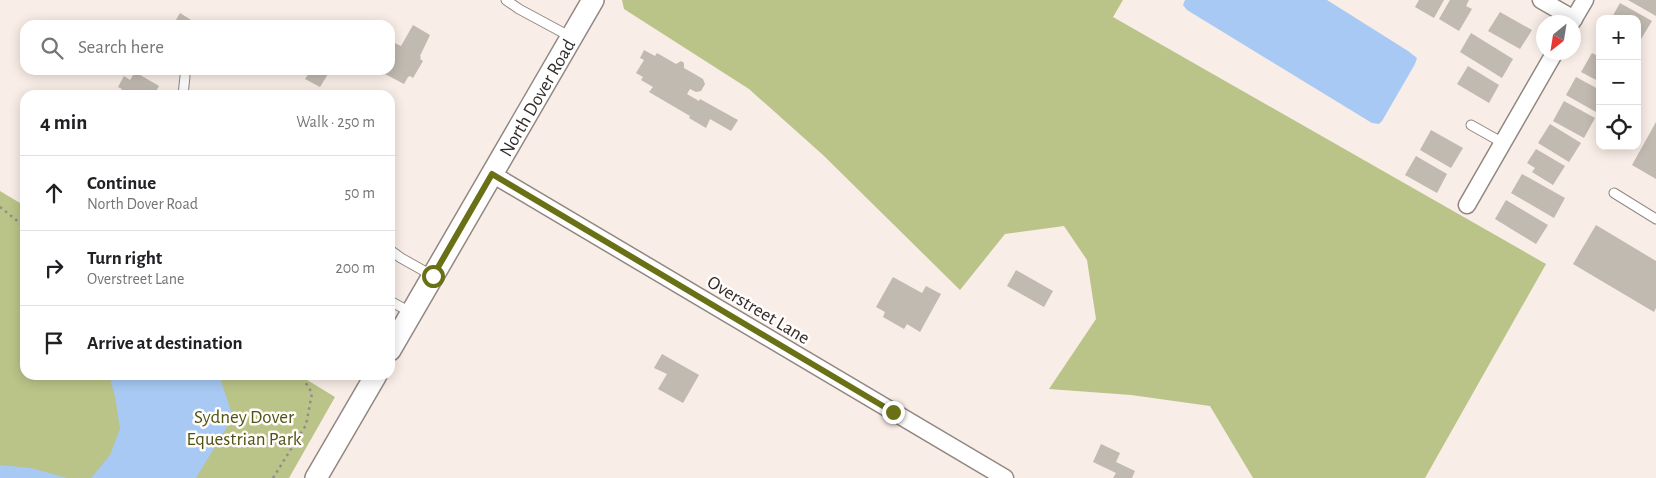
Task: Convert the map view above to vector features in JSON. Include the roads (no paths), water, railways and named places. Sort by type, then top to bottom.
[{"type":"street","name":"North Dover Road","points":[[395,342],[593,0]]},
{"type":"street","points":[[1541,0],[1564,15]]},
{"type":"street","points":[[1576,15],[1585,0]]},
{"type":"street","points":[[1467,205],[1550,60]]},
{"type":"street","name":"Overstreet Lane","points":[[492,174],[1005,478]]},
{"type":"street","points":[[316,478],[373,380]]},
{"type":"lane","points":[[506,0],[571,38]]},
{"type":"lane","points":[[184,90],[185,76]]},
{"type":"lane","points":[[1470,125],[1503,144]]},
{"type":"lane","points":[[1614,194],[1656,219]]},
{"type":"lane","points":[[395,254],[433,276]]},
{"type":"lane","points":[[395,304],[412,313]]},
{"type":"water","points":[[1185,0],[1327,0],[1417,58],[1382,121],[1379,124],[1372,123],[1187,10],[1183,5]]},
{"type":"water","points":[[110,380],[221,380],[233,417],[196,478],[91,478],[110,455],[120,429]]},
{"type":"water","points":[[0,465],[31,468],[67,478],[0,478]]},
{"type":"park label","name":"Sydney Dover Equestrian Park","points":[[244,427]]}]
